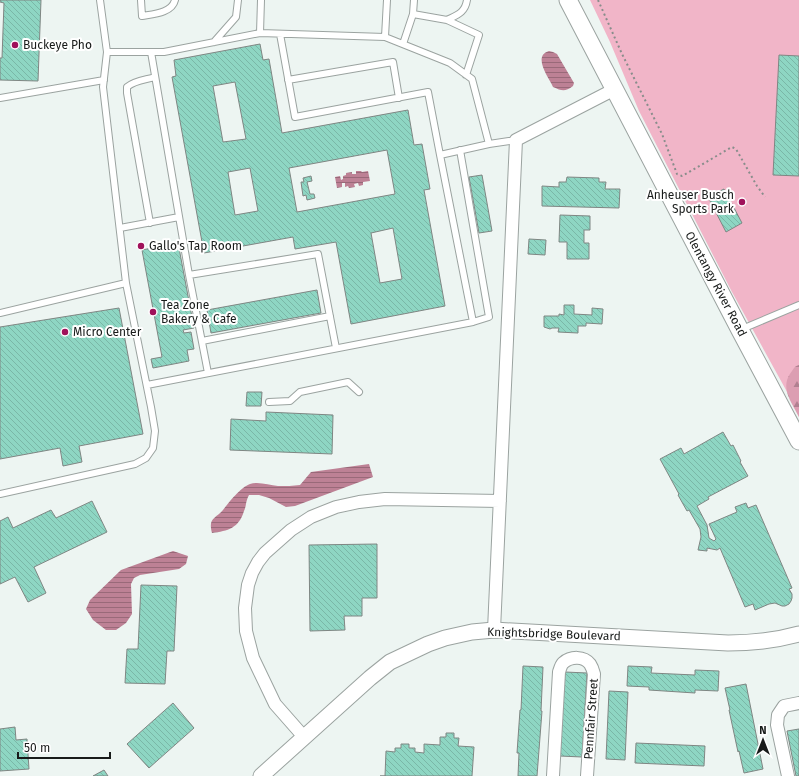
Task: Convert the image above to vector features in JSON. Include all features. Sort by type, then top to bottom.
[{"type":"main road","name":"Olentangy River Road","points":[[568,0],[799,440]]},
{"type":"street","points":[[494,630],[516,140],[615,89]]},
{"type":"street","points":[[304,737],[275,704],[253,658],[246,631],[245,608],[248,585],[252,573],[265,553],[292,530],[311,517],[336,507],[359,502],[385,499],[500,500]]},
{"type":"street","name":"Knightsbridge Boulevard","points":[[261,776],[370,678],[390,662],[409,652],[434,642],[472,632],[494,630],[728,643],[769,641],[799,634]]},
{"type":"street","name":"Pennfair Street","points":[[553,776],[559,672],[562,664],[569,659],[578,658],[586,660],[592,666],[594,674],[587,776]]},
{"type":"street","points":[[788,776],[777,725],[778,715],[784,706],[799,703]]},
{"type":"lane","points":[[0,494],[135,464],[146,458],[153,448],[155,431],[126,283],[103,87],[107,52],[100,0]]},
{"type":"lane","points":[[141,0],[142,16],[162,13],[174,4],[175,0]]},
{"type":"lane","points":[[214,42],[236,17],[238,0]]},
{"type":"lane","points":[[260,33],[261,0]]},
{"type":"lane","points":[[386,37],[387,0]]},
{"type":"lane","points":[[403,44],[413,14],[414,0]]},
{"type":"lane","points":[[446,20],[461,14],[467,0]]},
{"type":"lane","points":[[413,14],[446,20],[478,35],[466,75]]},
{"type":"lane","points":[[107,52],[164,52],[260,33],[386,37],[450,63],[472,79],[489,144]]},
{"type":"lane","points":[[280,34],[295,117],[428,92],[473,322]]},
{"type":"lane","points":[[150,52],[189,275],[208,373]]},
{"type":"lane","points":[[288,80],[393,62],[399,98]]},
{"type":"lane","points":[[150,222],[127,88],[136,82],[155,78]]},
{"type":"lane","points":[[0,98],[104,80]]},
{"type":"lane","points":[[440,155],[489,144],[516,140]]},
{"type":"lane","points":[[147,385],[473,322],[489,317],[460,150]]},
{"type":"lane","points":[[120,228],[179,217]]},
{"type":"lane","points":[[189,275],[318,254],[336,348]]},
{"type":"lane","points":[[0,313],[126,283]]},
{"type":"lane","points":[[740,330],[799,305]]},
{"type":"lane","points":[[202,341],[330,316]]},
{"type":"lane","points":[[268,402],[290,401],[300,392],[348,382],[359,392]]},
{"type":"path","points":[[598,0],[622,54],[662,134],[677,174],[682,176],[732,147],[736,149],[765,197]]},
{"type":"shaded area","name":"Anheuser Busch Sports Park","points":[[590,0],[799,0],[799,417],[786,390],[732,292],[639,111],[610,42]]},
{"type":"shaded area","points":[[549,51],[557,54],[574,83],[573,86],[566,90],[553,87],[545,73],[542,57]]},
{"type":"shaded area","points":[[356,171],[368,171],[370,181],[363,182],[363,185],[359,186],[358,183],[354,184],[355,187],[349,188],[348,186],[345,187],[345,183],[342,183],[342,187],[337,188],[335,177],[340,176],[341,180],[346,173],[352,172],[352,174],[356,174]]},
{"type":"shaded area","points":[[369,464],[373,477],[295,506],[286,507],[269,498],[259,495],[249,495],[242,517],[236,525],[228,530],[212,533],[211,524],[213,519],[223,510],[239,491],[250,484],[260,483],[278,486],[300,485],[311,472]]},
{"type":"shaded area","points":[[173,551],[188,556],[186,564],[179,569],[140,575],[134,578],[131,584],[132,614],[126,623],[116,630],[106,630],[93,620],[86,609],[90,600],[121,570]]},
{"type":"green space","points":[[799,365],[799,417],[790,400],[786,383],[795,367]]},
{"type":"building","points":[[0,0],[41,0],[38,81],[0,80],[4,3],[0,2]]},
{"type":"building","points":[[260,44],[263,60],[269,59],[282,133],[408,110],[414,145],[422,144],[430,189],[424,190],[445,306],[351,324],[336,242],[295,249],[293,237],[204,253],[172,77],[176,76],[174,60]],"holes":[[[235,82],[246,139],[223,142],[213,86]],[[387,150],[395,194],[297,212],[289,168]],[[250,168],[258,211],[235,215],[228,172]],[[393,228],[402,279],[380,283],[371,233]]]},
{"type":"building","points":[[779,55],[799,56],[799,176],[773,175]]},
{"type":"building","points":[[482,175],[492,231],[479,233],[469,177]]},
{"type":"building","points":[[311,176],[312,181],[307,182],[310,194],[314,194],[315,198],[307,200],[306,195],[303,196],[301,182],[304,182],[303,178]]},
{"type":"building","points":[[567,177],[599,178],[599,182],[606,182],[605,189],[620,189],[619,208],[542,206],[542,186],[559,187],[559,182],[566,182]]},
{"type":"building","points":[[724,189],[742,223],[726,232],[708,197]]},
{"type":"building","points":[[560,215],[590,216],[590,230],[584,230],[584,243],[589,243],[589,259],[567,259],[567,242],[559,242]]},
{"type":"building","points":[[529,239],[546,240],[545,255],[528,254]]},
{"type":"building","points":[[167,245],[168,250],[179,248],[194,328],[183,330],[184,333],[191,332],[194,349],[187,350],[189,361],[153,368],[151,359],[162,357],[142,250]]},
{"type":"building","points":[[317,290],[321,313],[211,333],[207,310]]},
{"type":"building","points":[[564,305],[574,305],[574,314],[592,315],[592,308],[603,309],[602,324],[586,323],[586,326],[578,326],[578,333],[558,332],[559,328],[550,329],[544,327],[544,316],[559,316],[559,314],[564,315]]},
{"type":"building","points":[[119,308],[143,434],[79,446],[82,462],[63,466],[60,448],[0,459],[0,327]]},
{"type":"building","points":[[247,392],[262,392],[261,406],[246,406]]},
{"type":"building","points":[[266,412],[333,415],[332,454],[230,450],[231,419],[266,421]]},
{"type":"building","points":[[723,432],[731,446],[733,445],[748,476],[708,497],[709,499],[697,506],[707,525],[709,538],[714,541],[716,539],[709,524],[737,512],[735,507],[746,503],[748,508],[756,505],[792,588],[789,589],[792,594],[791,601],[785,606],[775,603],[755,610],[753,604],[745,607],[720,548],[717,550],[707,548],[707,551],[698,550],[701,537],[700,529],[689,510],[687,511],[660,459],[681,448],[684,454]]},
{"type":"building","points":[[92,501],[107,532],[34,567],[46,593],[28,602],[15,577],[0,584],[0,521],[8,517],[13,528],[51,510],[56,518]]},
{"type":"building","points":[[377,544],[377,598],[362,598],[362,616],[344,616],[345,630],[310,631],[309,545]]},
{"type":"building","points":[[141,585],[177,586],[174,651],[167,651],[165,684],[125,683],[127,649],[138,649]]},
{"type":"building","points":[[523,666],[543,667],[542,711],[537,776],[518,776],[519,753],[517,753]]},
{"type":"building","points":[[628,666],[652,667],[651,673],[695,675],[695,670],[719,671],[718,691],[695,690],[695,693],[649,690],[649,687],[627,686]]},
{"type":"building","points":[[565,672],[587,673],[582,757],[560,756]]},
{"type":"building","points":[[746,684],[763,769],[744,773],[739,751],[738,752],[725,688]]},
{"type":"building","points":[[609,691],[628,692],[625,760],[606,759]]},
{"type":"building","points":[[173,703],[194,728],[149,768],[127,744]]},
{"type":"building","points":[[15,727],[16,740],[27,739],[29,769],[0,771],[0,729]]},
{"type":"building","points":[[799,729],[799,776],[796,776],[787,731]]},
{"type":"building","points":[[446,733],[454,733],[454,738],[459,738],[458,746],[474,747],[472,776],[385,776],[386,751],[395,752],[395,748],[401,748],[401,744],[409,744],[409,748],[415,748],[415,752],[424,753],[424,744],[440,745],[440,737],[446,737]]},
{"type":"building","points":[[636,743],[705,746],[704,766],[635,763]]},
{"type":"building","points":[[104,770],[108,776],[93,776]]},
{"type":"place","name":"Buckeye Pho","points":[[15,45]]},
{"type":"place","name":"Anheuser Busch Sports Park","points":[[742,202]]},
{"type":"place","name":"Gallo's Tap Room","points":[[141,246]]},
{"type":"place","name":"Tea Zone Bakery & Cafe","points":[[153,312]]},
{"type":"place","name":"Micro Center","points":[[65,332]]}]
